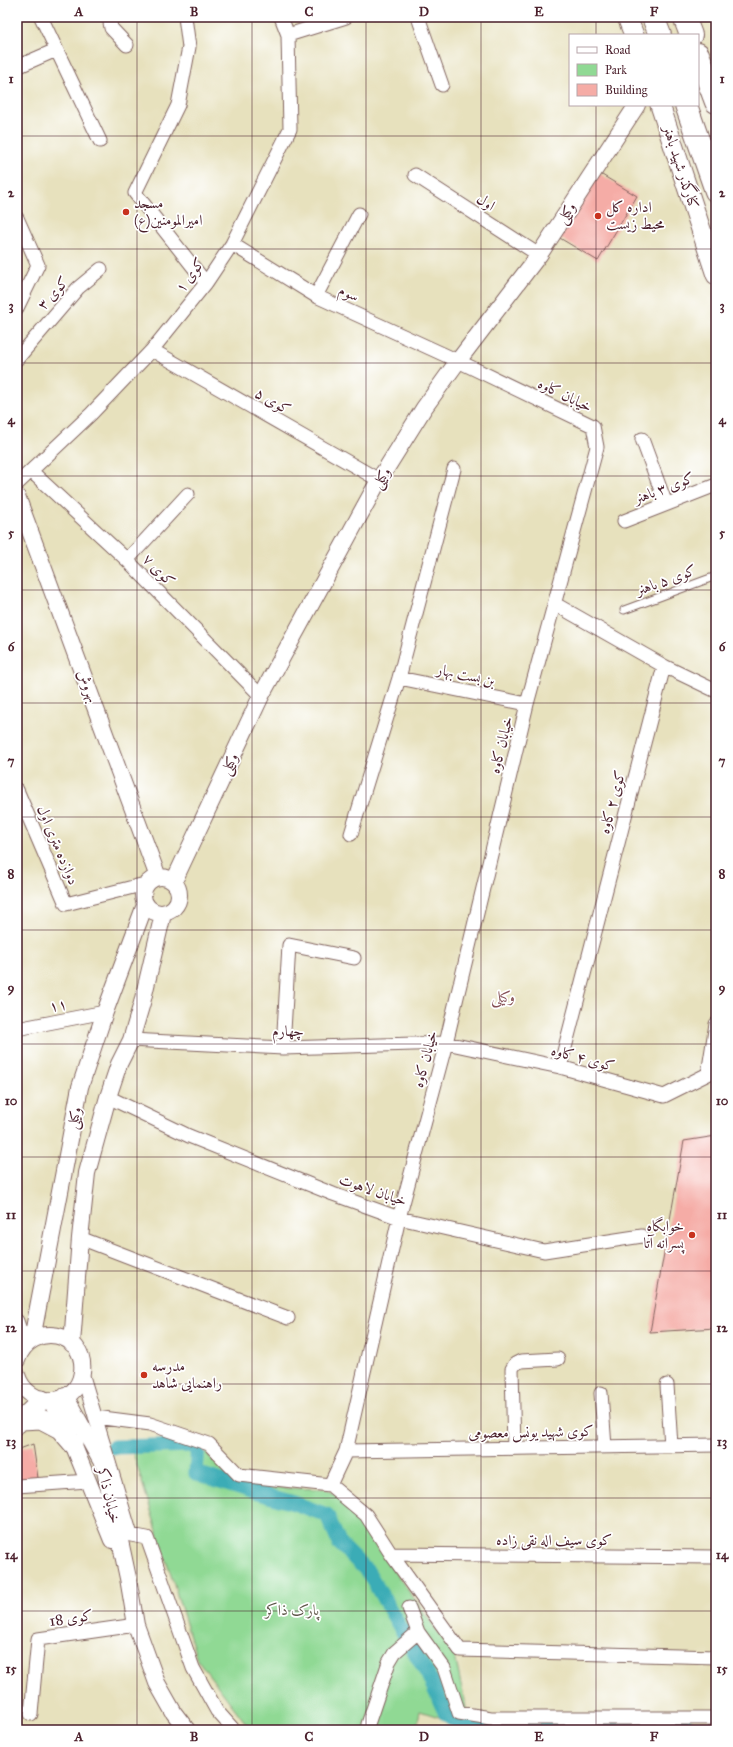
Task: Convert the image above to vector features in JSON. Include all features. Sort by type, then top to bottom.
[{"type":"highway","points":[[653,17],[660,34]]},
{"type":"highway","points":[[684,17],[691,34]]},
{"type":"highway","points":[[699,57],[716,102]]},
{"type":"highway","points":[[686,106],[716,191]]},
{"type":"main road","points":[[628,17],[634,34]]},
{"type":"main road","name":"کنارگذر شهید باهنر","points":[[660,106],[716,275]]},
{"type":"main road","points":[[19,1422],[53,1399]]},
{"type":"main road","points":[[19,1422],[41,1420],[60,1429],[73,1444]]},
{"type":"street","points":[[40,17],[100,141]]},
{"type":"street","points":[[108,17],[110,28],[127,45]]},
{"type":"street","points":[[185,17],[189,47],[178,104],[135,193],[206,283]]},
{"type":"street","points":[[281,17],[288,35],[346,17]]},
{"type":"street","points":[[418,17],[442,85]]},
{"type":"street","name":"کوی ۱","points":[[17,484],[91,414],[152,350],[206,283],[232,244],[290,128],[288,35]]},
{"type":"street","points":[[17,67],[56,50]]},
{"type":"street","name":"وکیلی","points":[[174,881],[260,696],[378,480],[424,408],[539,255],[636,106]]},
{"type":"street","name":"اول","points":[[415,175],[539,255]]},
{"type":"street","points":[[316,296],[360,214]]},
{"type":"street","points":[[17,218],[38,265],[17,308]]},
{"type":"street","name":"سوم","points":[[232,244],[316,296],[458,361]]},
{"type":"street","name":"کوی ۳","points":[[17,359],[78,288],[101,269]]},
{"type":"street","name":"کوی ۵","points":[[152,350],[378,480]]},
{"type":"street","name":"خیابان کاوه","points":[[330,1485],[346,1451],[399,1218],[446,1043],[527,704],[597,447],[593,426],[458,361]]},
{"type":"street","points":[[642,439],[666,504]]},
{"type":"street","points":[[352,834],[399,678],[454,469]]},
{"type":"street","name":"کوی ۷","points":[[30,471],[128,560],[260,696]]},
{"type":"street","name":"کوی ۳ باهنر","points":[[624,521],[716,485]]},
{"type":"street","points":[[128,560],[188,494]]},
{"type":"street","name":"بهروش","points":[[17,496],[152,881]]},
{"type":"street","points":[[555,604],[664,666],[716,691]]},
{"type":"street","name":"کوی ۲ کاوه","points":[[560,1067],[664,666]]},
{"type":"street","name":"بن بست بهار","points":[[399,678],[527,704]]},
{"type":"street","name":"دوازده متری اول","points":[[17,790],[66,904],[152,881]]},
{"type":"street","points":[[164,876],[174,881],[179,890],[179,901],[173,909],[163,914],[153,912],[145,905],[142,894],[152,881],[164,876]]},
{"type":"street","name":"وکیلی","points":[[17,1360],[28,1342],[80,1087],[105,1012],[145,905]]},
{"type":"street","name":"وکیلی","points":[[72,1344],[80,1238],[87,1173],[108,1097],[119,1064],[131,1040],[142,1003],[163,914]]},
{"type":"street","points":[[283,1048],[289,945],[354,958]]},
{"type":"street","name":"۱۱","points":[[17,1029],[105,1012]]},
{"type":"street","name":"کوی ۴ کاوه","points":[[446,1043],[560,1067],[664,1096],[708,1074],[716,1024]]},
{"type":"street","name":"چهارم","points":[[131,1040],[283,1048],[446,1043]]},
{"type":"street","name":"خیابان لاهوت","points":[[108,1097],[189,1136],[332,1194],[399,1218],[544,1251],[642,1236]]},
{"type":"street","points":[[80,1238],[288,1318]]},
{"type":"street","points":[[17,1321],[28,1342],[42,1335],[53,1335],[63,1338],[72,1344],[78,1352],[82,1362],[82,1373],[131,1535],[147,1538],[193,1668],[217,1711],[234,1730]]},
{"type":"street","points":[[514,1448],[512,1369],[515,1364],[521,1361],[558,1359]]},
{"type":"street","points":[[17,1375],[19,1382],[25,1390],[33,1396],[53,1399],[73,1390],[79,1382],[82,1373]]},
{"type":"street","points":[[667,1385],[670,1446]]},
{"type":"street","points":[[601,1393],[605,1447]]},
{"type":"street","name":"خیابان ذاکر","points":[[53,1399],[128,1578]]},
{"type":"street","name":"خیابان ذاکر","points":[[53,1399],[104,1466],[128,1578],[136,1625],[157,1683],[174,1712],[187,1730]]},
{"type":"street","points":[[95,1417],[150,1424],[209,1444],[239,1475],[330,1485],[366,1515],[391,1554],[460,1650],[716,1657]]},
{"type":"street","name":"کوی شهید یونس معصومی","points":[[346,1451],[716,1445]]},
{"type":"street","points":[[17,1486],[88,1481]]},
{"type":"street","name":"کوی سیف اله نقی زاده","points":[[391,1554],[716,1557]]},
{"type":"street","points":[[409,1608],[418,1632],[444,1668],[458,1712],[491,1718],[716,1718]]},
{"type":"street","name":"کوی 18","points":[[31,1714],[38,1639],[136,1625]]},
{"type":"street","points":[[368,1724],[389,1662],[395,1652],[418,1632]]},
{"type":"lane","name":"کوی ۵ باهنر","points":[[624,610],[716,576]]},
{"type":"green space","name":"پارک ذاکر","points":[[165,1439],[202,1449],[231,1479],[247,1487],[324,1489],[335,1494],[345,1502],[455,1656],[470,1727],[420,1711],[416,1730],[251,1730],[197,1659],[129,1440]]},
{"type":"building","name":"اداره کل محیط زیست","points":[[597,172],[637,196],[598,261],[558,237]]},
{"type":"building","name":"خوابگاه پسرانه آتا","points":[[716,1136],[716,1328],[650,1332],[684,1141]]},
{"type":"building","points":[[33,1444],[38,1478],[17,1481],[17,1450]]},
{"type":"waterway","points":[[114,1447],[198,1445],[196,1473],[294,1503],[327,1515],[339,1543],[368,1572],[428,1675],[446,1714],[458,1722],[499,1726],[631,1728],[686,1724]]},
{"type":"place","name":"مسجد امیرالمومنین(ع)","points":[[126,212]]},
{"type":"place","name":"اداره کل محیط زیست","points":[[598,216]]},
{"type":"place","name":"خوابگاه پسرانه آتا","points":[[692,1235]]},
{"type":"place","name":"مدرسه راهنمایی شاهد","points":[[144,1375]]},
{"type":"district","name":"وکیلی","points":[[503,996]]}]
